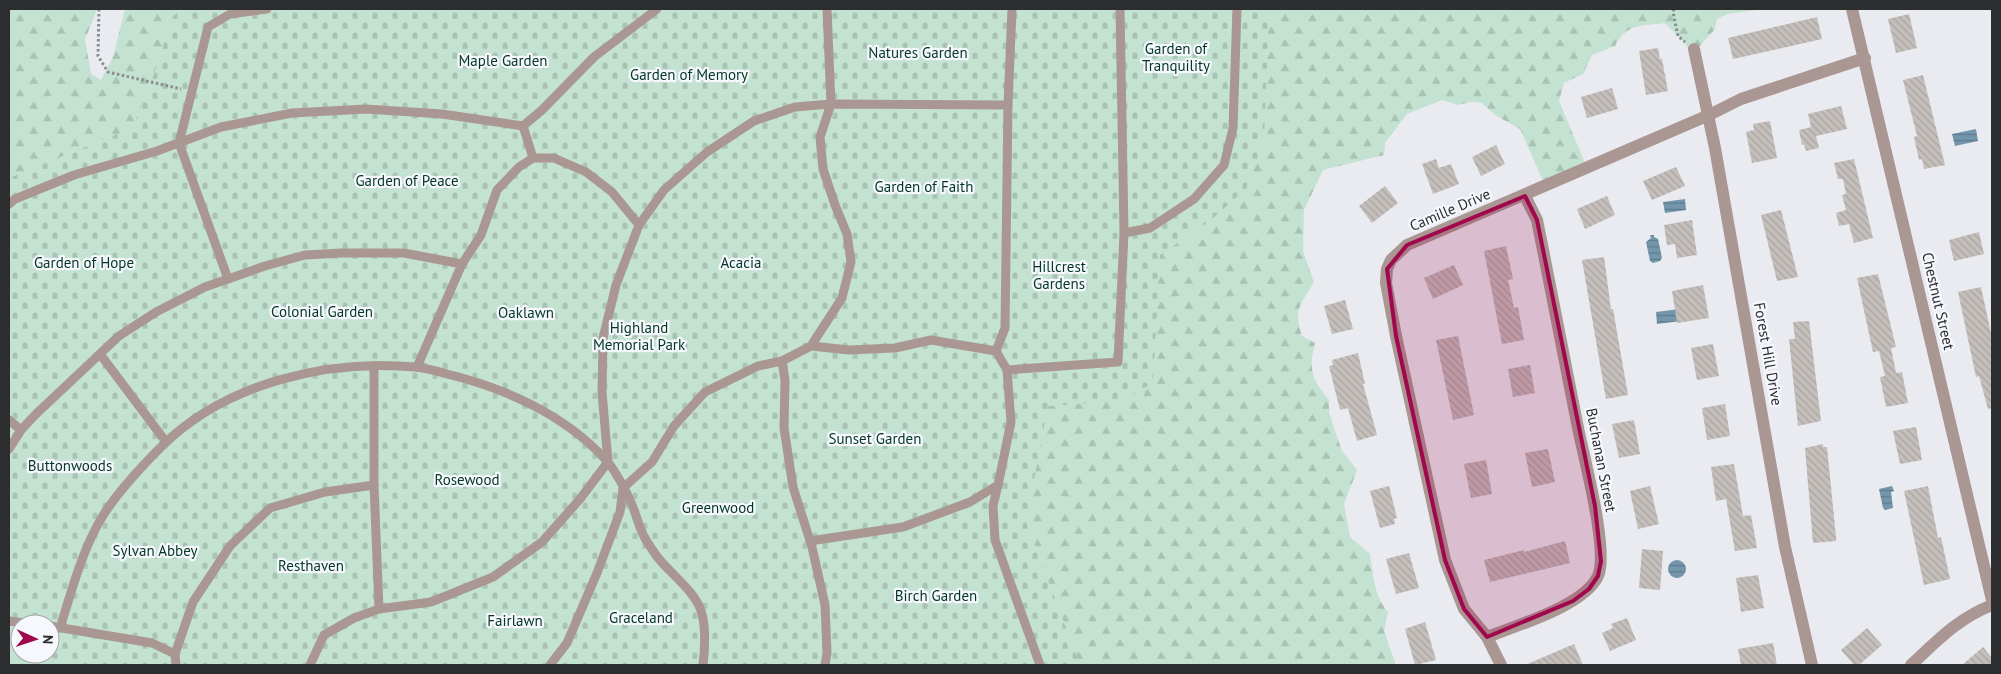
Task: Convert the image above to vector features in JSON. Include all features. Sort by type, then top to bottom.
[{"type":"street","name":"Chestnut Street","points":[[1852,9],[1992,600]]},
{"type":"street","name":"Forest Hill Drive","points":[[1694,49],[1709,115],[1785,547],[1812,665]]},
{"type":"street","name":"Camille Drive","points":[[1487,637],[1464,609],[1445,560],[1386,283],[1387,269],[1391,260],[1407,245],[1525,196],[1741,99],[1865,58]]},
{"type":"street","name":"Buchanan Street","points":[[1487,637],[1573,601],[1589,589],[1598,576],[1601,561],[1595,506],[1537,220],[1525,196]]},
{"type":"street","points":[[1911,665],[1960,620],[1992,605]]},
{"type":"street","points":[[1487,637],[1501,665]]},
{"type":"lane","points":[[228,279],[179,143],[194,91],[208,27],[230,14],[267,9]]},
{"type":"lane","points":[[550,665],[568,643],[597,573],[620,512],[623,488],[652,462],[674,426],[705,392],[758,366],[782,361],[811,346],[842,298],[851,262],[847,234],[823,169],[820,137],[831,104],[827,9]]},
{"type":"lane","points":[[996,351],[1005,328],[1008,105],[1012,9]]},
{"type":"lane","points":[[1007,370],[1118,362],[1124,233],[1120,9]]},
{"type":"lane","points":[[1124,233],[1150,228],[1194,200],[1224,165],[1233,128],[1237,9]]},
{"type":"lane","points":[[9,204],[15,199],[74,175],[157,151],[222,127],[292,113],[376,110],[442,114],[523,126],[542,110],[594,57],[653,10]]},
{"type":"lane","points":[[310,665],[324,635],[354,618],[379,609],[431,602],[493,577],[542,542],[580,499],[608,462],[602,392],[603,338],[616,285],[639,225],[664,190],[707,152],[754,121],[794,107],[831,104],[1008,105]]},
{"type":"lane","points":[[523,126],[533,158]]},
{"type":"lane","points":[[417,367],[462,264],[481,235],[497,190],[519,167],[533,158],[554,158],[586,172],[612,192],[639,225]]},
{"type":"lane","points":[[9,449],[21,430],[36,414],[119,336],[156,312],[205,287],[265,266],[305,255],[404,253],[462,264]]},
{"type":"lane","points":[[811,346],[849,350],[895,348],[931,340],[996,351]]},
{"type":"lane","points":[[996,351],[1007,370],[1011,422],[993,506],[995,540],[1040,665]]},
{"type":"lane","points":[[100,354],[166,442]]},
{"type":"lane","points":[[782,361],[785,380],[784,428],[793,487],[810,541],[826,605],[827,653],[825,665]]},
{"type":"lane","points":[[374,366],[374,485],[379,609]]},
{"type":"lane","points":[[174,654],[152,643],[60,628],[78,571],[98,525],[128,482],[166,442],[196,418],[240,393],[282,379],[333,369],[374,366],[417,367],[459,377],[506,392],[545,412],[576,434],[608,462],[632,504],[643,535],[658,558],[688,589],[702,612],[705,643],[703,665]]},
{"type":"lane","points":[[9,420],[21,430]]},
{"type":"lane","points":[[176,665],[174,654],[193,602],[230,546],[270,508],[325,492],[374,485]]},
{"type":"lane","points":[[810,541],[903,527],[970,502],[998,485]]},
{"type":"path","points":[[100,9],[98,56],[108,72],[194,91]]},
{"type":"path","points":[[1674,9],[1678,36],[1694,49]]},
{"type":"highlighted area","points":[[1525,196],[1537,220],[1595,506],[1601,561],[1598,576],[1589,589],[1573,601],[1487,637],[1464,609],[1445,560],[1396,336],[1387,269],[1407,245]]},
{"type":"green space","points":[[9,9],[97,9],[85,40],[91,74],[101,80],[113,57],[125,9],[248,9],[181,102],[9,225]]},
{"type":"green space","name":"Highland Memorial Park","points":[[183,9],[1269,9],[1264,140],[1246,189],[1211,220],[1160,255],[1153,383],[1120,401],[1048,406],[1026,522],[1080,665],[92,665],[60,660],[60,614],[10,614],[9,651],[9,178],[132,128],[149,89],[173,16]]},
{"type":"green space","points":[[1249,9],[1766,9],[1727,14],[1717,19],[1715,29],[1692,55],[1684,42],[1665,23],[1630,29],[1624,33],[1615,46],[1592,55],[1583,74],[1564,83],[1559,101],[1585,163],[1544,183],[1520,129],[1495,115],[1482,103],[1471,102],[1458,105],[1442,100],[1407,114],[1385,143],[1384,155],[1323,170],[1304,210],[1303,251],[1314,282],[1299,308],[1299,327],[1302,336],[1315,343],[1312,361],[1313,374],[1329,400],[1329,413],[1342,451],[1357,470],[1344,504],[1350,537],[1370,554],[1377,592],[1388,612],[1384,631],[1396,665],[1050,665],[1011,481],[1018,460],[1129,249]]},
{"type":"green space","points":[[9,628],[10,664],[60,664],[60,655],[167,665],[9,665]]},
{"type":"water","points":[[1976,129],[1978,141],[1955,146],[1952,134]]},
{"type":"water","points":[[1685,199],[1686,210],[1665,213],[1663,202]]},
{"type":"water","points":[[1650,235],[1654,235],[1658,239],[1662,258],[1660,261],[1653,263],[1650,261],[1646,242],[1651,238]]},
{"type":"water","points":[[1680,309],[1681,321],[1657,324],[1656,312]]},
{"type":"water","points":[[1892,486],[1894,491],[1891,492],[1893,508],[1885,510],[1879,489]]},
{"type":"water","points":[[1677,560],[1683,563],[1686,569],[1683,575],[1677,578],[1671,575],[1668,569],[1671,563]]},
{"type":"building","points":[[1909,14],[1917,48],[1896,53],[1888,19]]},
{"type":"building","points":[[1817,17],[1822,39],[1733,59],[1728,38]]},
{"type":"building","points":[[1658,48],[1668,91],[1646,95],[1639,51]]},
{"type":"building","points":[[1923,75],[1945,165],[1924,169],[1922,159],[1919,160],[1914,137],[1917,136],[1903,80]]},
{"type":"building","points":[[1612,88],[1618,109],[1587,118],[1581,97]]},
{"type":"building","points":[[1841,106],[1847,129],[1816,136],[1819,148],[1806,151],[1804,144],[1802,145],[1799,130],[1811,127],[1808,114]]},
{"type":"building","points":[[1770,121],[1777,158],[1752,163],[1746,132],[1754,130],[1753,124]]},
{"type":"building","points":[[1496,145],[1505,164],[1481,176],[1472,157]]},
{"type":"building","points":[[1436,159],[1439,168],[1451,164],[1459,184],[1433,194],[1422,164]]},
{"type":"building","points":[[1854,159],[1873,238],[1854,243],[1849,224],[1839,226],[1836,213],[1846,210],[1842,195],[1846,194],[1843,179],[1838,179],[1834,163]]},
{"type":"building","points":[[1676,167],[1685,186],[1652,200],[1643,181]]},
{"type":"building","points":[[1385,186],[1398,203],[1372,223],[1359,206]]},
{"type":"building","points":[[1607,196],[1615,215],[1585,229],[1577,209]]},
{"type":"building","points":[[1781,210],[1798,277],[1777,281],[1761,215]]},
{"type":"building","points":[[1692,220],[1697,255],[1677,258],[1675,244],[1667,245],[1664,225]]},
{"type":"building","points":[[1979,232],[1984,254],[1954,261],[1949,240]]},
{"type":"building","points":[[1506,246],[1513,279],[1508,280],[1514,308],[1518,307],[1524,340],[1502,344],[1484,251]]},
{"type":"building","points":[[1604,257],[1611,309],[1613,309],[1628,395],[1606,399],[1582,260]]},
{"type":"building","points":[[1454,265],[1463,285],[1433,299],[1424,278]]},
{"type":"building","points":[[1878,274],[1896,347],[1891,348],[1896,373],[1902,372],[1908,403],[1886,407],[1880,377],[1885,376],[1879,351],[1873,352],[1857,278]]},
{"type":"building","points":[[1703,285],[1709,318],[1677,323],[1672,291]]},
{"type":"building","points":[[1981,287],[1992,338],[1992,408],[1988,409],[1979,376],[1976,377],[1958,292]]},
{"type":"building","points":[[1345,300],[1353,329],[1332,334],[1324,306]]},
{"type":"building","points":[[1809,321],[1821,421],[1798,426],[1789,339],[1795,339],[1793,322]]},
{"type":"building","points":[[1458,336],[1474,415],[1453,420],[1436,340]]},
{"type":"building","points":[[1713,344],[1719,376],[1697,380],[1691,348]]},
{"type":"building","points":[[1358,353],[1365,384],[1363,384],[1377,435],[1357,441],[1348,408],[1340,410],[1329,366],[1333,365],[1332,360]]},
{"type":"building","points":[[1530,365],[1535,393],[1513,397],[1508,369]]},
{"type":"building","points":[[1725,404],[1730,436],[1707,440],[1702,408]]},
{"type":"building","points":[[1634,420],[1640,454],[1619,458],[1612,424]]},
{"type":"building","points":[[1916,427],[1922,460],[1900,464],[1893,431]]},
{"type":"building","points":[[1823,444],[1823,447],[1827,447],[1836,541],[1813,543],[1805,448]]},
{"type":"building","points":[[1548,449],[1555,482],[1532,487],[1525,453]]},
{"type":"building","points":[[1486,460],[1492,494],[1471,498],[1464,464]]},
{"type":"building","points":[[1734,464],[1743,516],[1751,515],[1757,548],[1735,551],[1726,499],[1716,501],[1711,467]]},
{"type":"building","points":[[1389,486],[1397,518],[1394,519],[1395,524],[1380,528],[1370,491]]},
{"type":"building","points":[[1650,486],[1659,524],[1638,529],[1630,491]]},
{"type":"building","points":[[1928,486],[1938,538],[1941,537],[1950,579],[1924,585],[1904,491]]},
{"type":"building","points":[[1565,541],[1570,563],[1490,582],[1484,560]]},
{"type":"building","points":[[1642,549],[1663,551],[1660,590],[1639,588]]},
{"type":"building","points":[[1409,553],[1419,588],[1396,594],[1386,559]]},
{"type":"building","points":[[1758,575],[1764,608],[1741,612],[1736,578]]},
{"type":"building","points":[[1627,618],[1636,640],[1610,651],[1602,633],[1613,628],[1611,624]]},
{"type":"building","points":[[1425,622],[1436,660],[1415,665],[1405,629]]},
{"type":"building","points":[[1867,628],[1882,645],[1859,665],[1854,665],[1841,650]]},
{"type":"building","points":[[1773,643],[1777,665],[1741,665],[1738,649]]},
{"type":"building","points":[[1574,644],[1583,665],[1525,665]]},
{"type":"building","points":[[1983,647],[1992,658],[1992,665],[1962,665]]},
{"type":"park label","name":"Natures Garden","points":[[918,53]]},
{"type":"park label","name":"Garden of Tranquility","points":[[1176,58]]},
{"type":"park label","name":"Maple Garden","points":[[503,61]]},
{"type":"park label","name":"Garden of Memory","points":[[689,75]]},
{"type":"park label","name":"Garden of Peace","points":[[407,181]]},
{"type":"park label","name":"Garden of Faith","points":[[924,187]]},
{"type":"park label","name":"Garden of Hope","points":[[84,263]]},
{"type":"park label","name":"Acacia","points":[[741,263]]},
{"type":"park label","name":"Hillcrest Gardens","points":[[1059,276]]},
{"type":"park label","name":"Colonial Garden","points":[[322,312]]},
{"type":"park label","name":"Oaklawn","points":[[526,313]]},
{"type":"park label","name":"Sunset Garden","points":[[875,439]]},
{"type":"park label","name":"Buttonwoods","points":[[70,466]]},
{"type":"park label","name":"Rosewood","points":[[467,480]]},
{"type":"park label","name":"Greenwood","points":[[718,508]]},
{"type":"park label","name":"Sylvan Abbey","points":[[155,551]]},
{"type":"park label","name":"Resthaven","points":[[311,566]]},
{"type":"park label","name":"Birch Garden","points":[[936,596]]},
{"type":"park label","name":"Graceland","points":[[641,618]]},
{"type":"park label","name":"Fairlawn","points":[[515,621]]}]
